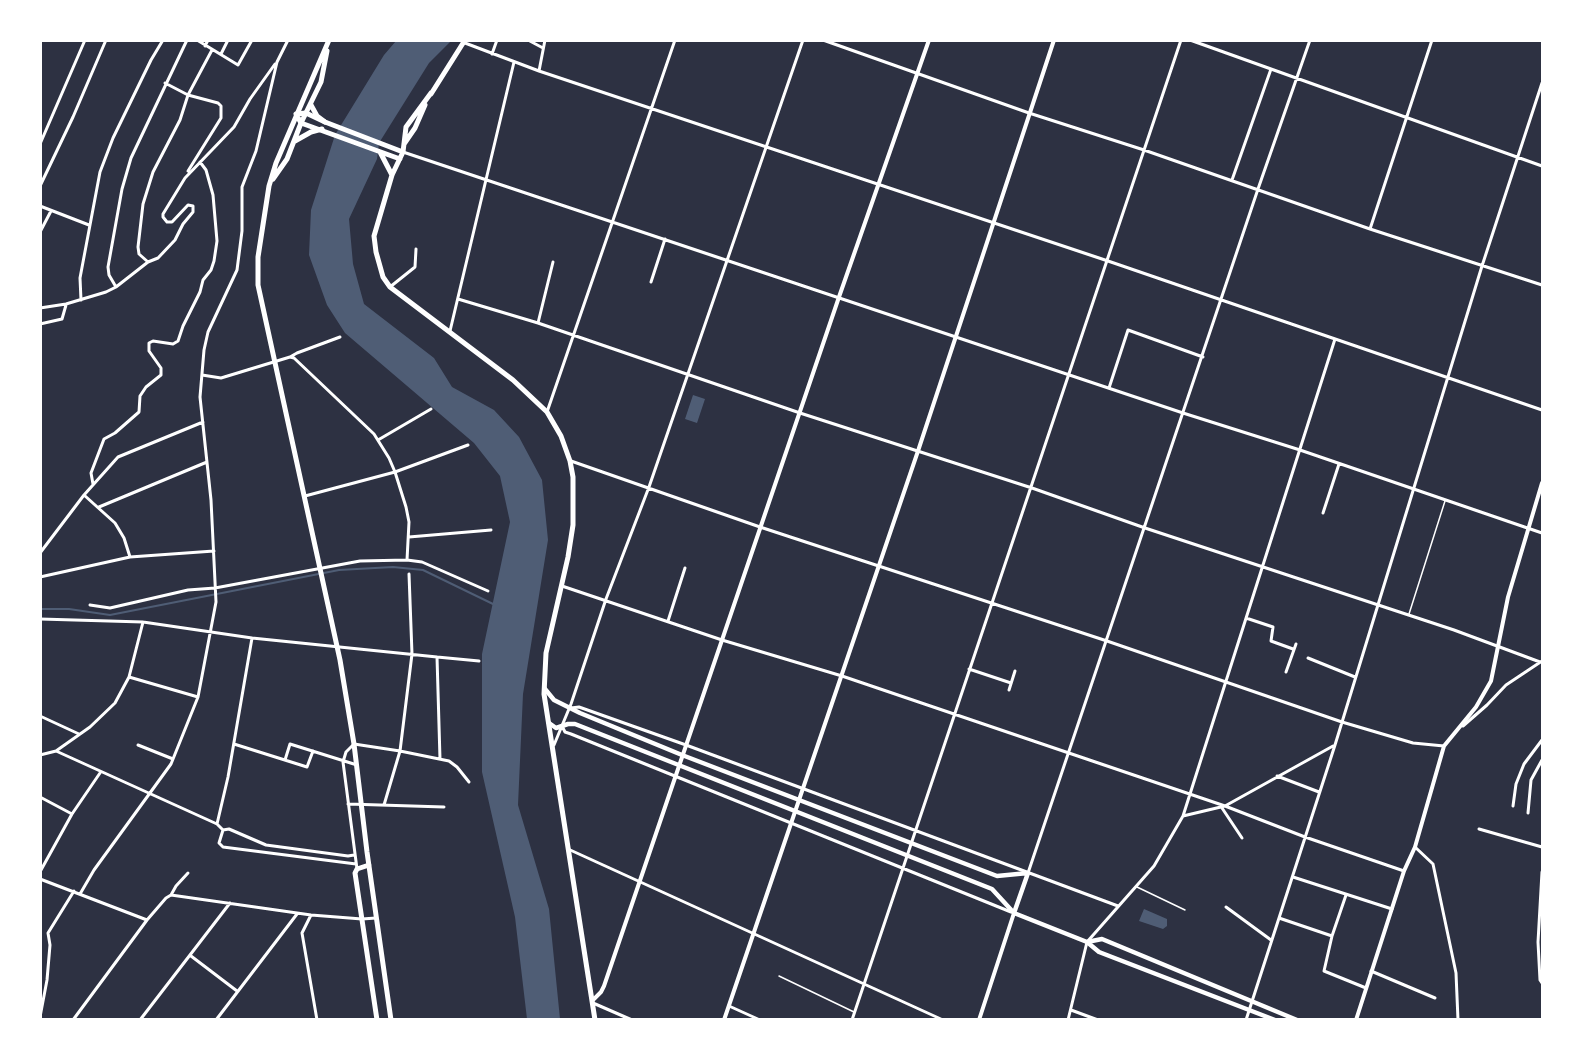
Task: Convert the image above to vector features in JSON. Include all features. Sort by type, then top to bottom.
[{"type":"main road","points":[[269,186],[287,159],[321,82],[329,40]]},
{"type":"main road","points":[[329,40],[296,114],[269,186],[258,257],[258,285],[337,646],[354,744],[391,1020]]},
{"type":"main road","points":[[464,41],[406,128],[403,149],[392,175],[374,236],[376,252],[384,277],[390,287],[513,380],[547,412],[561,436],[570,461],[573,477],[573,525],[562,586],[546,653],[543,687],[594,1019]]},
{"type":"main road","points":[[311,104],[317,116],[328,123]]},
{"type":"main road","points":[[296,114],[306,112],[381,144],[403,149]]},
{"type":"main road","points":[[296,114],[301,123],[400,159]]},
{"type":"main road","points":[[324,130],[328,123]]},
{"type":"main road","points":[[294,142],[311,132],[324,130]]},
{"type":"main road","points":[[379,151],[392,175]]},
{"type":"main road","points":[[543,687],[554,700],[570,708],[682,755],[997,876],[1028,873],[1014,913]]},
{"type":"main road","points":[[548,721],[552,726],[575,724],[992,889],[1014,913],[1087,942],[1099,952],[1275,1020]]},
{"type":"main road","points":[[369,865],[357,866],[356,873],[377,1020]]},
{"type":"main road","points":[[1087,942],[1102,939],[1297,1020]]},
{"type":"street","points":[[40,144],[85,40]]},
{"type":"street","points":[[40,186],[106,40]]},
{"type":"street","points":[[81,300],[80,278],[100,172],[113,138],[163,40]]},
{"type":"street","points":[[116,287],[109,275],[108,267],[122,189],[131,158],[187,40]]},
{"type":"street","points":[[197,40],[238,65],[252,40]]},
{"type":"street","points":[[205,46],[208,40]]},
{"type":"street","points":[[221,54],[228,40]]},
{"type":"street","points":[[184,178],[234,127],[250,99],[277,62],[288,40]]},
{"type":"street","points":[[492,54],[497,40]]},
{"type":"street","points":[[528,40],[543,48]]},
{"type":"street","points":[[539,71],[545,40]]},
{"type":"street","points":[[547,412],[675,40]]},
{"type":"street","points":[[552,749],[570,708],[606,599],[649,487],[803,40]]},
{"type":"street","points":[[823,40],[1029,113],[1542,285]]},
{"type":"street","points":[[632,1020],[592,1002],[604,986],[929,40]]},
{"type":"street","points":[[724,1020],[918,451],[1054,40]]},
{"type":"street","points":[[852,1020],[1181,40]]},
{"type":"street","points":[[1190,40],[1542,165]]},
{"type":"street","points":[[1028,873],[1310,40]]},
{"type":"street","points":[[1370,229],[1432,40]]},
{"type":"street","points":[[464,41],[492,54],[652,110],[1108,261],[1542,410]]},
{"type":"street","points":[[148,261],[139,254],[138,247],[143,204],[153,172],[180,120],[188,94],[212,50]]},
{"type":"street","points":[[80,894],[94,870],[173,759],[198,697],[216,602],[200,387],[208,332],[238,263],[242,231],[242,187],[256,151],[277,62]]},
{"type":"street","points":[[450,331],[514,62]]},
{"type":"street","points":[[1232,180],[1271,69]]},
{"type":"street","points":[[1245,1020],[1335,745],[1482,266],[1542,82]]},
{"type":"street","points":[[40,308],[95,297],[116,287],[148,261],[158,258],[175,240],[183,224],[193,212],[193,206],[188,205],[172,222],[167,222],[163,217],[221,118],[221,106],[218,102],[188,94],[165,83]]},
{"type":"street","points":[[403,149],[486,180],[1300,450],[1542,533]]},
{"type":"street","points":[[93,484],[91,473],[104,439],[139,412],[140,396],[146,387],[161,375],[160,368],[149,351],[149,343],[153,341],[173,344],[178,341],[214,261],[217,241],[213,195],[206,170],[200,162]]},
{"type":"street","points":[[40,206],[89,225]]},
{"type":"street","points":[[40,232],[51,211]]},
{"type":"street","points":[[651,282],[665,239]]},
{"type":"street","points":[[390,287],[415,267],[416,249]]},
{"type":"street","points":[[537,323],[553,262]]},
{"type":"street","points":[[458,299],[537,323],[800,413],[1032,488],[1497,645],[1541,662]]},
{"type":"street","points":[[40,324],[62,319],[66,304]]},
{"type":"street","points":[[1109,388],[1128,330],[1203,357]]},
{"type":"street","points":[[202,375],[215,379],[276,363],[340,337]]},
{"type":"street","points":[[1068,1020],[1087,942],[1154,866],[1183,816],[1335,339]]},
{"type":"street","points":[[290,357],[303,366],[375,434],[395,472],[406,507],[407,560]]},
{"type":"street","points":[[378,440],[431,409]]},
{"type":"street","points":[[40,553],[93,484],[122,454],[203,422]]},
{"type":"street","points":[[305,496],[395,472],[468,445]]},
{"type":"street","points":[[570,461],[1342,722],[1413,743],[1444,746]]},
{"type":"street","points":[[99,507],[207,462]]},
{"type":"street","points":[[1323,513],[1339,464]]},
{"type":"street","points":[[1356,1020],[1404,872],[1415,847],[1444,746],[1476,707],[1491,681],[1497,645],[1542,483]]},
{"type":"street","points":[[84,495],[114,523],[124,538],[130,557]]},
{"type":"street","points":[[408,537],[490,530]]},
{"type":"street","points":[[40,577],[130,557],[214,551]]},
{"type":"street","points":[[90,606],[110,608],[160,595],[215,589],[360,561],[422,562],[488,591]]},
{"type":"street","points":[[668,621],[685,568]]},
{"type":"street","points":[[384,805],[400,750],[412,654],[409,574]]},
{"type":"street","points":[[562,586],[722,640],[842,676],[1069,753],[1404,872]]},
{"type":"street","points":[[1246,618],[1274,627],[1271,641],[1293,649]]},
{"type":"street","points":[[40,619],[144,622],[252,639],[479,661]]},
{"type":"street","points":[[40,755],[56,751],[115,703],[129,676],[144,622]]},
{"type":"street","points":[[217,824],[234,744],[252,639]]},
{"type":"street","points":[[1286,672],[1296,644]]},
{"type":"street","points":[[437,657],[440,759]]},
{"type":"street","points":[[1308,658],[1355,676]]},
{"type":"street","points":[[1457,730],[1487,705],[1506,685],[1541,662]]},
{"type":"street","points":[[969,669],[1011,683]]},
{"type":"street","points":[[1009,690],[1015,671]]},
{"type":"street","points":[[129,676],[198,697]]},
{"type":"street","points":[[570,708],[579,707],[686,745],[1118,906]]},
{"type":"street","points":[[40,716],[79,734]]},
{"type":"street","points":[[562,726],[566,732],[1014,913],[979,1020]]},
{"type":"street","points":[[1513,806],[1516,784],[1524,764],[1542,740]]},
{"type":"street","points":[[234,744],[308,767],[313,751]]},
{"type":"street","points":[[285,760],[290,744],[357,765]]},
{"type":"street","points":[[223,830],[219,843],[223,847],[357,866],[343,762],[346,752],[354,744],[400,750],[440,759],[457,767],[469,782]]},
{"type":"street","points":[[138,745],[173,759]]},
{"type":"street","points":[[1183,816],[1223,807],[1335,745]]},
{"type":"street","points":[[56,751],[217,824],[223,830]]},
{"type":"street","points":[[1528,813],[1531,780],[1542,760]]},
{"type":"street","points":[[100,772],[72,814],[40,877],[147,920]]},
{"type":"street","points":[[1277,776],[1319,792]]},
{"type":"street","points":[[40,797],[72,814]]},
{"type":"street","points":[[348,804],[444,807]]},
{"type":"street","points":[[1223,807],[1242,838]]},
{"type":"street","points":[[223,830],[229,829],[266,845],[354,855]]},
{"type":"street","points":[[1479,829],[1542,847]]},
{"type":"street","points":[[1415,847],[1432,864],[1456,973],[1458,1020]]},
{"type":"street","points":[[567,849],[943,1020]]},
{"type":"street","points":[[40,862],[42,870]]},
{"type":"street","points":[[1541,982],[1538,942],[1542,872]]},
{"type":"street","points":[[73,1020],[147,920],[188,873]]},
{"type":"street","points":[[1293,877],[1392,909]]},
{"type":"street","points":[[40,1017],[47,980],[50,945],[48,933],[74,891]]},
{"type":"street","points":[[171,895],[297,914],[376,918]]},
{"type":"street","points":[[1346,895],[1332,936],[1324,971],[1366,988]]},
{"type":"street","points":[[140,1020],[230,903]]},
{"type":"street","points":[[1226,907],[1271,940]]},
{"type":"street","points":[[216,1020],[297,914]]},
{"type":"street","points":[[310,915],[302,933],[317,1020]]},
{"type":"street","points":[[1279,918],[1332,936]]},
{"type":"street","points":[[191,955],[237,991]]},
{"type":"street","points":[[1371,971],[1435,999]]},
{"type":"street","points":[[729,1006],[760,1020]]},
{"type":"street","points":[[1071,1010],[1098,1020]]},
{"type":"lane","points":[[1408,615],[1445,500]]},
{"type":"lane","points":[[1134,886],[1185,910]]},
{"type":"lane","points":[[779,976],[854,1012]]},
{"type":"water","points":[[396,41],[451,41],[429,63],[379,143],[377,159],[349,219],[353,264],[364,304],[434,358],[452,387],[494,410],[519,437],[542,480],[548,540],[523,694],[518,805],[549,909],[560,1019],[527,1019],[515,917],[482,772],[482,654],[510,522],[500,476],[474,443],[345,333],[327,305],[309,255],[311,210],[335,135],[384,55]]},
{"type":"water","points":[[693,395],[705,399],[697,423],[685,419]]},
{"type":"water","points":[[1144,909],[1167,919],[1167,926],[1163,929],[1139,921]]},
{"type":"waterway","points":[[40,609],[69,609],[110,615],[339,570],[393,567],[423,570],[493,604]]}]
